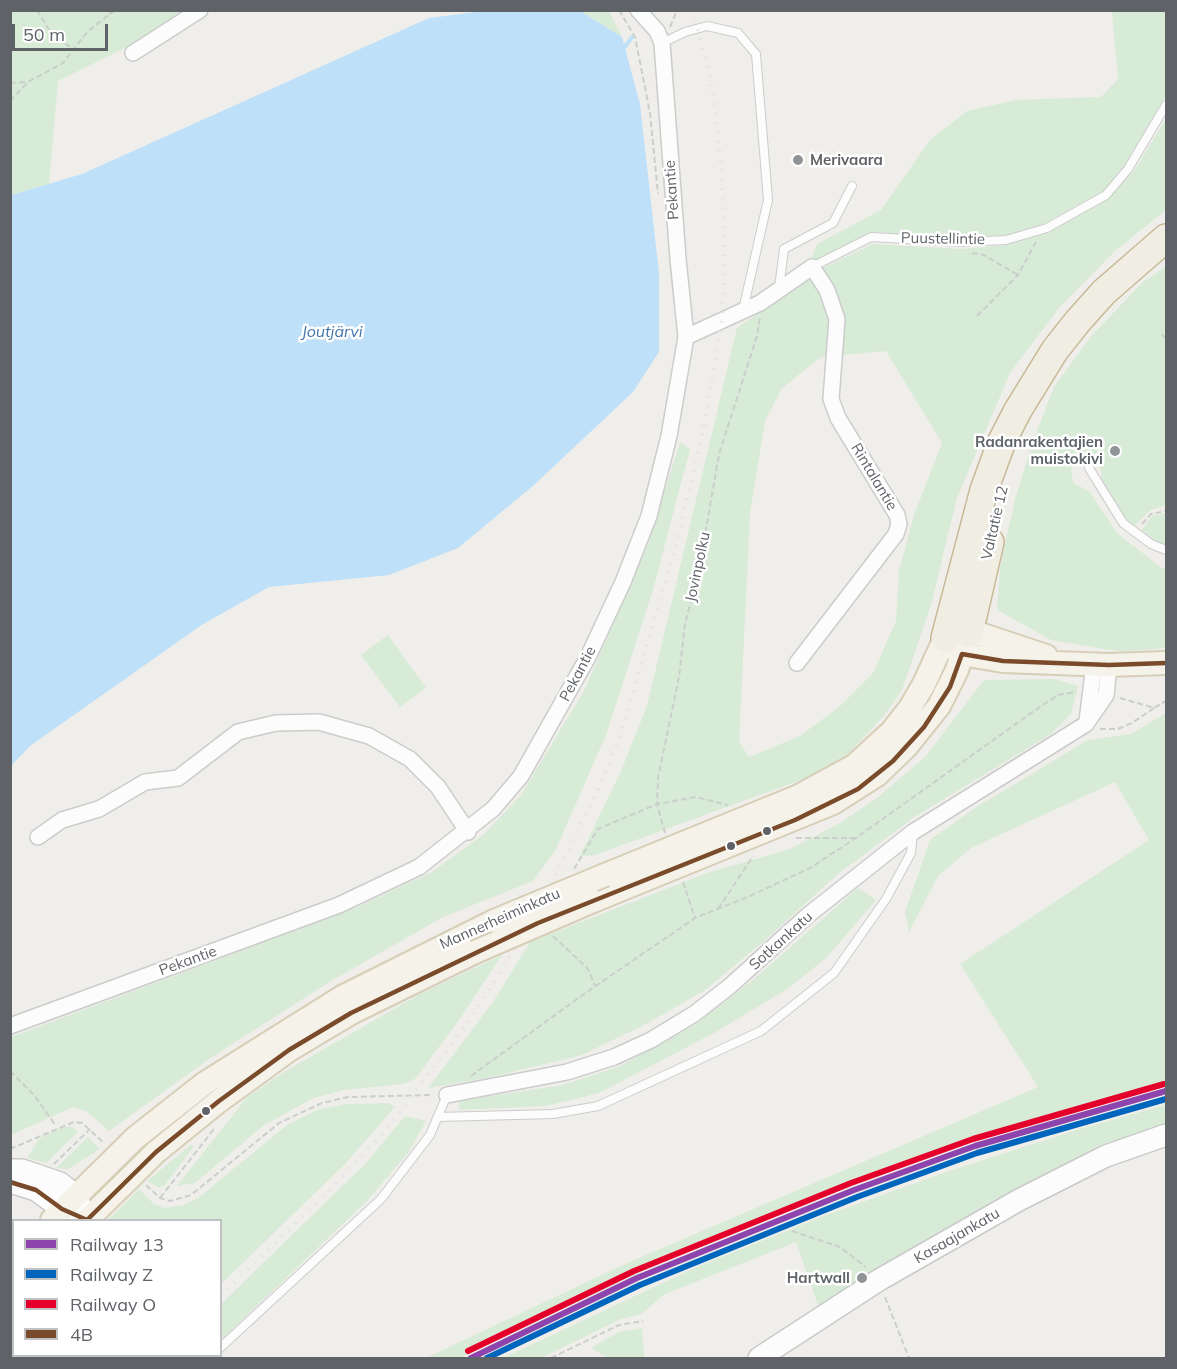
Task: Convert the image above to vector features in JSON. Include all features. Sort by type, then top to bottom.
[{"type":"highway","name":"Valtatie 12","points":[[958,642],[957,594],[984,490],[999,450],[1036,380],[1055,350],[1104,292],[1167,238]]},
{"type":"highway","name":"Valtatie 12","points":[[958,642],[1006,474],[1036,380]]},
{"type":"main road","points":[[958,642],[998,639],[1065,663],[1102,665],[1167,663]]},
{"type":"main road","name":"Mannerheiminkatu","points":[[63,1208],[153,1124],[205,1083],[278,1035],[390,971],[494,921],[799,796],[854,766],[892,731],[910,708],[924,684],[958,642]]},
{"type":"main road","name":"Mannerheiminkatu","points":[[88,1219],[156,1152],[219,1101],[289,1050],[351,1013],[475,952],[593,901],[795,820],[858,789],[893,761],[924,727],[950,687],[958,642]]},
{"type":"street","points":[[132,53],[200,10]]},
{"type":"street","name":"Pekantie","points":[[10,1026],[339,905],[419,867],[468,832],[493,809],[521,776],[588,657],[623,582],[649,516],[669,436],[686,337],[662,43],[657,31],[638,10]]},
{"type":"street","name":"Puustellintie","points":[[686,337],[760,303],[812,267]]},
{"type":"street","name":"Rintalantie","points":[[796,663],[896,534],[899,524],[897,515],[838,418],[831,399],[837,319],[827,290],[812,267]]},
{"type":"street","points":[[1086,724],[1099,694],[1102,665]]},
{"type":"street","points":[[38,837],[62,820],[99,809],[145,782],[178,778],[238,732],[276,723],[308,722],[319,722],[369,736],[410,759],[438,787],[468,832]]},
{"type":"street","name":"Sotkankatu","points":[[447,1095],[567,1072],[614,1057],[651,1040],[694,1014],[730,986],[807,916],[913,831],[1086,724]]},
{"type":"street","name":"Kasaajankatu","points":[[759,1359],[879,1290],[1070,1173],[1106,1156],[1167,1135]]},
{"type":"street","points":[[10,1170],[22,1170],[60,1183],[63,1208]]},
{"type":"street","points":[[10,1182],[36,1190],[85,1219]]},
{"type":"lane","points":[[662,43],[685,32],[707,26],[738,33],[756,54],[768,200],[743,311]]},
{"type":"lane","name":"Puustellintie","points":[[812,267],[871,237],[961,242],[1006,240],[1047,228],[1106,195],[1144,144],[1167,105]]},
{"type":"lane","points":[[779,290],[784,249],[833,223],[852,186]]},
{"type":"lane","points":[[1089,468],[1112,509],[1135,534],[1150,544],[1167,550]]},
{"type":"lane","points":[[438,1117],[553,1114],[598,1106],[761,1031],[834,973],[886,899],[911,854],[913,831]]},
{"type":"lane","points":[[222,1346],[381,1199],[429,1135],[447,1095]]},
{"type":"path","points":[[36,10],[54,38],[73,48]]},
{"type":"path","points":[[10,100],[28,82],[63,63],[73,48],[96,23],[109,12],[116,10]]},
{"type":"path","points":[[619,10],[635,37],[650,113],[658,196]]},
{"type":"path","points":[[10,83],[28,82]]},
{"type":"path","points":[[977,316],[1018,275],[1030,249],[1047,228]]},
{"type":"path","points":[[961,242],[971,252],[984,255],[1018,275]]},
{"type":"path","name":"Jovinpolku","points":[[666,834],[657,804],[658,778],[679,677],[685,624],[699,570],[719,454],[757,336],[760,303]]},
{"type":"path","points":[[1162,335],[1167,338]]},
{"type":"path","points":[[1135,534],[1151,514],[1167,511]]},
{"type":"path","points":[[146,1185],[160,1198],[170,1201],[191,1195],[279,1123],[322,1103],[348,1097],[447,1095],[487,1063],[695,918],[810,868],[1058,695],[1099,694],[1154,708]]},
{"type":"path","points":[[1086,724],[1100,729],[1118,729],[1167,701]]},
{"type":"path","points":[[571,875],[598,829],[657,804],[696,797],[731,806]]},
{"type":"path","points":[[793,838],[856,838]]},
{"type":"path","points":[[717,910],[753,855]]},
{"type":"path","points":[[682,879],[695,918]]},
{"type":"path","points":[[551,934],[588,969],[596,986]]},
{"type":"path","points":[[10,1071],[34,1095],[56,1127]]},
{"type":"path","points":[[10,1149],[56,1127],[74,1122],[82,1123],[106,1145]]},
{"type":"path","points":[[160,1198],[217,1125]]},
{"type":"path","points":[[52,1166],[90,1129]]},
{"type":"path","points":[[10,1213],[10,1222]]},
{"type":"path","points":[[792,1231],[840,1247],[885,1296],[909,1359]]},
{"type":"path","points":[[551,1359],[619,1325],[643,1321]]},
{"type":"green space","points":[[11,10],[182,11],[125,48],[58,81],[49,184],[11,195]]},
{"type":"green space","points":[[580,11],[609,11],[622,37]]},
{"type":"green space","points":[[1112,11],[1166,11],[1166,95],[1123,168],[1103,191],[1044,224],[1007,235],[961,237],[872,232],[810,263],[817,244],[881,210],[930,140],[967,111],[1016,100],[1101,97],[1118,79]]},
{"type":"green space","points":[[1166,119],[1166,210],[1115,251],[1059,308],[1010,373],[957,498],[931,605],[902,690],[883,717],[848,754],[809,777],[595,855],[580,856],[621,771],[647,706],[737,328],[820,269],[873,244],[961,249],[1006,245],[1048,233],[1109,198],[1134,171]],"holes":[[[886,351],[942,443],[914,515],[899,571],[896,621],[873,673],[839,707],[800,736],[749,757],[739,742],[750,513],[765,421],[782,388],[821,357]]]},
{"type":"green space","points":[[1166,266],[1166,505],[1151,510],[1134,526],[1123,517],[1100,482],[1102,472],[1094,458],[1081,452],[1071,466],[1073,483],[1089,491],[1118,534],[1162,568],[1166,568],[1166,648],[1122,652],[1051,640],[997,610],[1000,567],[1015,499],[1054,387],[1091,336],[1142,283]]},
{"type":"green space","points":[[680,442],[690,449],[653,590],[606,735],[556,849],[533,881],[443,917],[331,981],[212,1057],[109,1131],[86,1111],[73,1107],[11,1135],[11,1037],[355,908],[432,872],[484,834],[521,795],[584,691],[649,542]]},
{"type":"green space","points":[[1166,513],[1166,546],[1147,538],[1141,531],[1152,516]]},
{"type":"green space","points":[[388,635],[426,688],[400,707],[361,655]]},
{"type":"green space","points":[[1054,679],[1078,686],[1071,714],[1051,734],[916,816],[839,873],[763,942],[705,990],[648,1023],[582,1055],[487,1078],[428,1088],[493,1002],[530,942],[707,873],[790,849],[840,823],[877,798],[926,756],[984,680]]},
{"type":"green space","points":[[1166,713],[1166,1086],[1063,1113],[928,1156],[813,1198],[702,1243],[460,1358],[426,1358],[625,1264],[1038,1087],[960,964],[1149,840],[1115,782],[971,848],[938,876],[909,932],[905,912],[930,840],[975,808],[1088,740],[1131,734]]},
{"type":"green space","points":[[858,888],[876,900],[827,957],[789,988],[714,1033],[599,1093],[546,1106],[459,1110],[459,1101],[563,1085],[620,1066],[693,1026],[753,980]]},
{"type":"green space","points":[[502,955],[459,1020],[415,1079],[403,1084],[344,1090],[313,1098],[263,1126],[195,1183],[177,1186],[247,1097],[284,1072],[420,994]]},
{"type":"green space","points":[[388,1103],[395,1107],[344,1165],[222,1283],[222,1219],[109,1219],[139,1189],[154,1204],[166,1208],[184,1205],[198,1198],[287,1125],[317,1110],[347,1104]]},
{"type":"green space","points":[[1166,1105],[1166,1125],[1098,1146],[1011,1192],[819,1308],[796,1242],[665,1294],[641,1314],[621,1319],[541,1358],[503,1358],[697,1267],[821,1217],[949,1171],[1083,1128]]},
{"type":"green space","points":[[405,1116],[426,1121],[408,1153],[366,1202],[222,1339],[222,1303],[365,1164]]},
{"type":"green space","points":[[62,1127],[72,1127],[78,1132],[46,1163],[27,1158],[39,1139]]},
{"type":"green space","points":[[88,1137],[100,1149],[68,1169],[56,1168]]},
{"type":"green space","points":[[191,1145],[195,1145],[165,1185],[159,1188],[147,1181]]},
{"type":"green space","points":[[12,1326],[12,1357],[142,1357],[11,1358]]},
{"type":"green space","points":[[642,1328],[644,1358],[608,1358],[591,1348],[619,1332]]},
{"type":"water","name":"Joutjärvi","points":[[492,10],[580,11],[622,37],[640,104],[659,273],[659,352],[633,392],[534,485],[458,548],[389,575],[269,587],[203,624],[30,746],[11,766],[11,195],[82,174],[429,18]]},
{"type":"waterway","points":[[624,48],[632,37]]},
{"type":"railway","points":[[222,1294],[318,1202],[384,1132],[464,1028],[515,948],[550,885],[596,794],[621,734],[676,545],[703,431],[722,321],[725,230],[719,141],[711,83],[693,10]]},
{"type":"rail line","name":"O","points":[[468,1351],[634,1271],[851,1183],[973,1139],[1164,1084]]},
{"type":"rail line","name":"13","points":[[471,1358],[637,1278],[854,1190],[975,1146],[1166,1091]]},
{"type":"rail line","name":"Z","points":[[487,1358],[640,1285],[857,1197],[977,1153],[1166,1099]]},
{"type":"transit line","name":"4B","points":[[88,1219],[156,1152],[219,1101],[289,1050],[351,1013],[538,923],[795,820],[858,789],[893,761],[924,727],[950,687],[962,654],[1003,661],[1109,665],[1166,663]]},
{"type":"transit line","name":"4B","points":[[10,1182],[36,1190],[62,1209],[85,1219]]},
{"type":"place","name":"Merivaara","points":[[798,160]]},
{"type":"place","name":"Radanrakentajien muistokivi","points":[[1115,451]]},
{"type":"place","name":"Hartwall","points":[[862,1278]]}]
